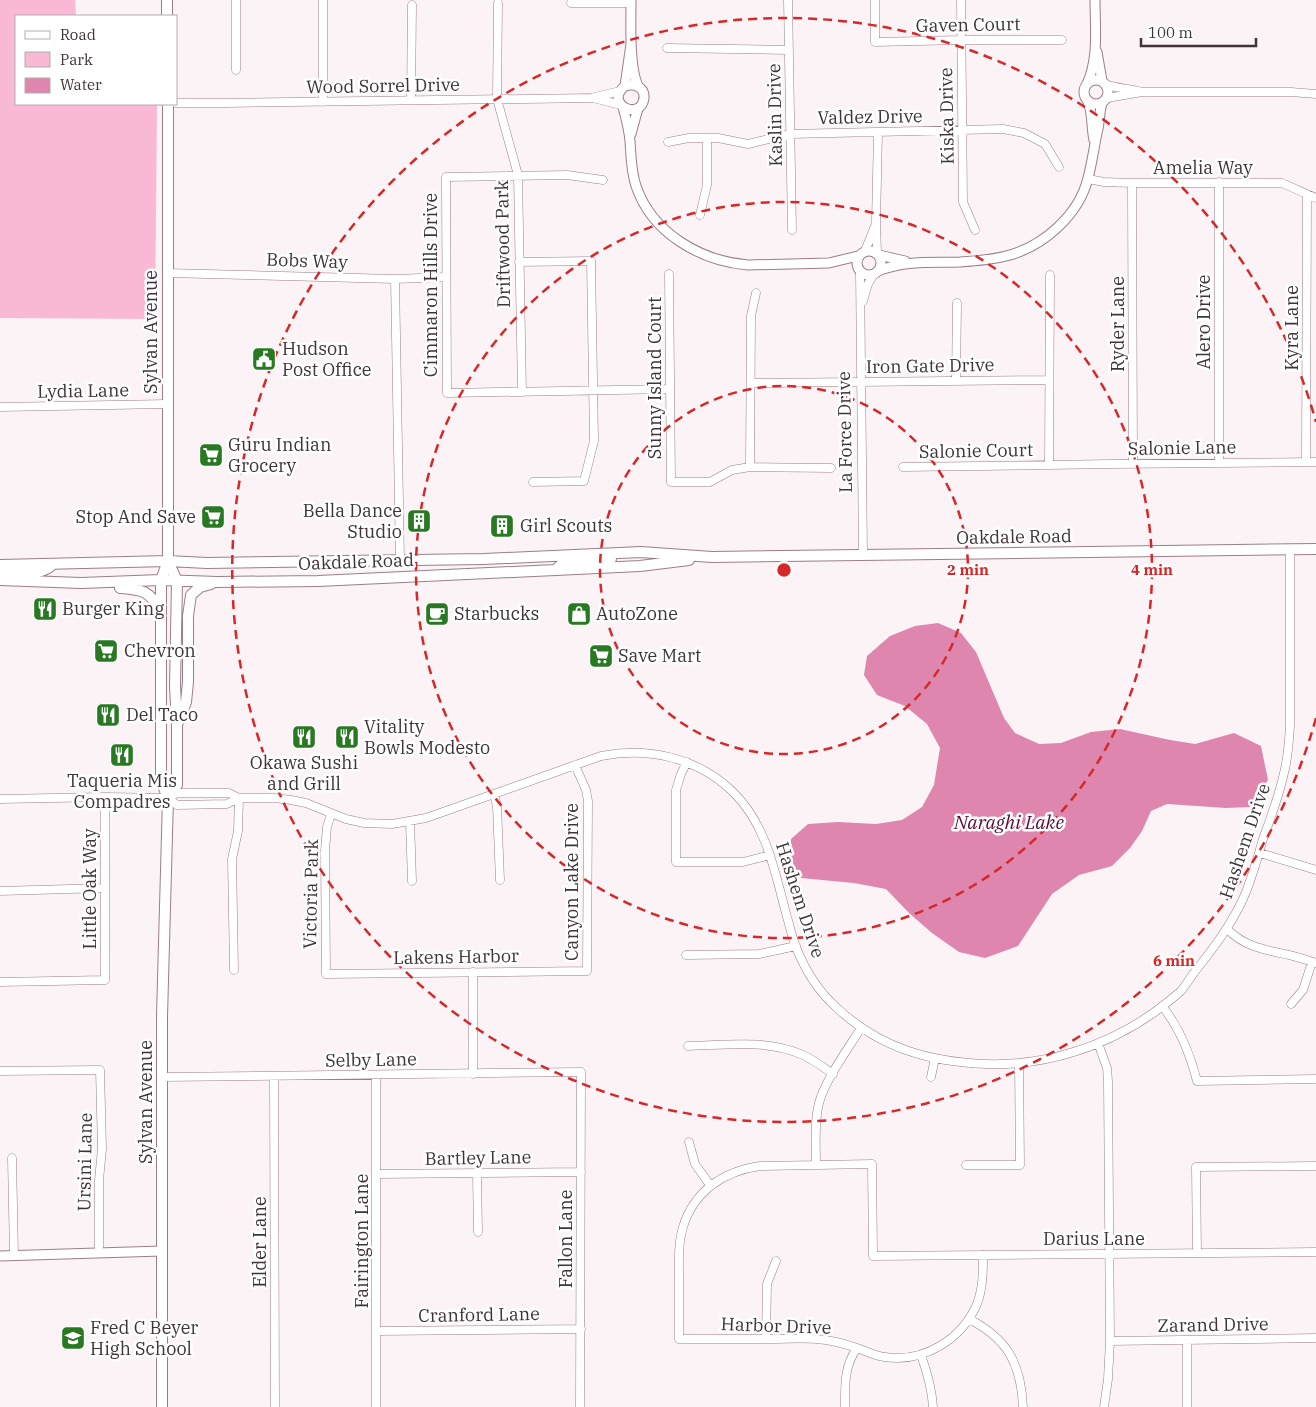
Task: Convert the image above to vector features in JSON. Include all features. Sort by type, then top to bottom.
[{"type":"main road","points":[[168,0],[168,15]]},
{"type":"main road","name":"Sylvan Avenue","points":[[162,1407],[162,1016],[168,798],[161,781],[161,580],[168,561],[168,105]]},
{"type":"main road","name":"Oakdale Road","points":[[0,565],[168,561],[208,563],[484,559],[641,552],[712,557],[1316,550]]},
{"type":"main road","points":[[555,570],[563,564],[571,562],[593,562],[641,552]]},
{"type":"main road","name":"Oakdale Road","points":[[0,580],[102,583],[161,580],[218,582],[318,581],[640,566],[712,557]]},
{"type":"main road","name":"Sylvan Avenue","points":[[168,561],[177,580],[175,686],[178,724],[177,785],[168,798]]},
{"type":"main road","points":[[0,575],[45,570],[54,563]]},
{"type":"main road","points":[[178,724],[186,702],[188,682],[188,616],[191,595],[200,587],[218,582]]},
{"type":"main road","points":[[102,583],[143,591],[150,595],[161,610]]},
{"type":"street","points":[[236,0],[236,70]]},
{"type":"street","points":[[323,0],[323,102]]},
{"type":"street","name":"Kaslin Drive","points":[[788,0],[792,230]]},
{"type":"street","name":"Gaven Court","points":[[875,0],[875,42],[1062,40]]},
{"type":"street","name":"Kiska Drive","points":[[961,0],[963,202],[975,230]]},
{"type":"street","points":[[1094,142],[1090,107],[1084,92],[1092,70],[1095,46],[1095,0]]},
{"type":"street","points":[[570,3],[631,1],[631,44],[635,78],[644,95],[643,102],[638,108],[630,139]]},
{"type":"street","name":"Driftwood Park","points":[[498,4],[497,99],[518,175],[522,392]]},
{"type":"street","points":[[411,100],[412,5]]},
{"type":"street","points":[[631,44],[622,89],[618,98],[622,106],[630,139],[632,170],[636,186],[642,200],[661,226],[686,246],[712,258],[736,264],[829,263],[859,270],[867,275],[910,262],[983,260],[1007,256],[1024,250],[1039,241],[1067,219],[1084,192],[1094,142],[1098,132],[1099,114],[1108,92],[1095,46]]},
{"type":"street","points":[[666,48],[788,50]]},
{"type":"street","points":[[1087,84],[1094,80],[1118,88],[1142,92]]},
{"type":"street","points":[[622,89],[633,84],[638,86]]},
{"type":"street","name":"Wood Sorrel Drive","points":[[591,98],[622,89]]},
{"type":"street","points":[[1088,102],[1096,104],[1104,100],[1142,92],[1291,92],[1316,94]]},
{"type":"street","name":"Wood Sorrel Drive","points":[[178,103],[591,98],[622,106]]},
{"type":"street","points":[[622,106],[630,110],[638,108]]},
{"type":"street","name":"Valdez Drive","points":[[668,142],[689,138],[718,138],[748,144],[790,134],[1002,129],[1024,133],[1045,144],[1059,167]]},
{"type":"street","name":"La Force Drive","points":[[860,308],[868,284],[880,269],[881,262],[878,254],[876,222],[878,132]]},
{"type":"street","points":[[700,215],[707,185],[707,138]]},
{"type":"street","points":[[518,175],[568,174],[603,180]]},
{"type":"street","name":"Cimmaron Hills Drive","points":[[518,175],[446,177],[447,393],[522,392]]},
{"type":"street","name":"Amelia Way","points":[[1088,179],[1104,182],[1132,183],[1282,183],[1316,198]]},
{"type":"street","name":"Alero Drive","points":[[1219,182],[1219,462]]},
{"type":"street","name":"Ryder Lane","points":[[1132,183],[1133,464]]},
{"type":"street","name":"Kyra Lane","points":[[1306,462],[1307,194]]},
{"type":"street","name":"La Force Drive","points":[[863,555],[860,308],[859,270],[856,263],[871,240],[876,222]]},
{"type":"street","points":[[829,263],[872,250],[878,254],[910,262]]},
{"type":"street","points":[[519,262],[591,261],[594,441],[584,482],[533,482]]},
{"type":"street","name":"Bobs Way","points":[[167,273],[395,278],[446,277]]},
{"type":"street","name":"Sunny Island Court","points":[[670,274],[671,482],[710,482],[732,470],[750,467]]},
{"type":"street","points":[[1049,465],[1050,275]]},
{"type":"street","points":[[395,278],[400,560]]},
{"type":"street","points":[[756,293],[751,316],[750,467],[831,468]]},
{"type":"street","points":[[956,381],[957,303]]},
{"type":"street","name":"Iron Gate Drive","points":[[751,384],[1049,380]]},
{"type":"street","points":[[522,392],[670,389]]},
{"type":"street","name":"Lydia Lane","points":[[0,407],[167,404]]},
{"type":"street","name":"Salonie Lane","points":[[1049,465],[1316,462]]},
{"type":"street","name":"Salonie Court","points":[[903,467],[1049,465]]},
{"type":"street","name":"Hashem Drive","points":[[168,798],[177,793],[228,793],[239,798],[291,800],[306,803],[346,819],[372,824],[392,824],[426,818],[601,756],[628,752],[666,755],[687,762],[713,777],[735,794],[754,818],[763,834],[796,946],[808,972],[833,1005],[861,1028],[899,1048],[935,1058],[960,1062],[978,1064],[1019,1063],[1062,1055],[1098,1043],[1128,1029],[1180,992],[1208,956],[1242,900],[1260,853],[1278,795],[1288,748],[1290,726],[1290,550]]},
{"type":"street","points":[[687,762],[676,790],[676,862],[743,862],[770,855]]},
{"type":"street","name":"Canyon Lake Drive","points":[[575,765],[586,790],[588,801],[587,971]]},
{"type":"street","points":[[494,794],[497,806],[500,880]]},
{"type":"street","name":"Little Oak Way","points":[[0,982],[105,980],[105,797]]},
{"type":"street","points":[[0,799],[168,798],[177,805],[227,804],[239,798],[238,831],[232,859],[234,970]]},
{"type":"street","name":"Victoria Park","points":[[326,974],[324,850],[331,814]]},
{"type":"street","points":[[410,822],[412,881]]},
{"type":"street","points":[[1260,853],[1316,870]]},
{"type":"street","points":[[0,891],[105,888]]},
{"type":"street","points":[[1226,929],[1240,940],[1252,946],[1314,962],[1303,990],[1291,1004]]},
{"type":"street","points":[[686,955],[759,954],[796,946]]},
{"type":"street","name":"Lakens Harbor","points":[[326,974],[587,971]]},
{"type":"street","points":[[473,972],[474,1074]]},
{"type":"street","points":[[1162,1006],[1170,1015],[1188,1049],[1197,1081],[1316,1079]]},
{"type":"street","points":[[689,1142],[695,1164],[710,1185],[724,1176],[747,1168],[816,1165],[819,1103],[823,1091],[861,1028]]},
{"type":"street","points":[[1098,1043],[1108,1081],[1110,1341],[1104,1407]]},
{"type":"street","points":[[688,1046],[769,1045],[805,1055],[833,1074]]},
{"type":"street","points":[[931,1077],[935,1058]]},
{"type":"street","points":[[966,1165],[1020,1165],[1019,1063]]},
{"type":"street","name":"Ursini Lane","points":[[0,1071],[100,1070],[102,1149],[99,1180],[99,1254]]},
{"type":"street","name":"Selby Lane","points":[[163,1078],[581,1072]]},
{"type":"street","name":"Fallon Lane","points":[[580,1407],[581,1072]]},
{"type":"street","name":"Fairington Lane","points":[[376,1075],[376,1407]]},
{"type":"street","name":"Elder Lane","points":[[274,1076],[275,1407]]},
{"type":"street","points":[[12,1158],[14,1256]]},
{"type":"street","name":"Darius Lane","points":[[816,1165],[872,1164],[873,1256],[1316,1252]]},
{"type":"street","points":[[1197,1253],[1196,1167],[1316,1166]]},
{"type":"street","points":[[477,1172],[478,1232]]},
{"type":"street","name":"Bartley Lane","points":[[376,1174],[580,1172]]},
{"type":"street","name":"Harbor Drive","points":[[710,1185],[694,1203],[680,1239],[679,1339],[815,1339],[829,1340],[885,1357],[897,1358],[921,1355],[948,1341],[962,1329],[969,1319],[981,1291],[983,1255]]},
{"type":"street","points":[[0,1256],[162,1251]]},
{"type":"street","points":[[766,1339],[767,1284],[776,1262]]},
{"type":"street","points":[[969,1319],[992,1332],[1009,1353],[1019,1376],[1023,1407]]},
{"type":"street","name":"Cranford Lane","points":[[377,1331],[580,1329]]},
{"type":"street","name":"Zarand Drive","points":[[1110,1341],[1316,1338]]},
{"type":"street","points":[[1187,1340],[1187,1407]]},
{"type":"street","points":[[845,1407],[845,1379],[850,1360],[857,1348]]},
{"type":"street","points":[[921,1355],[930,1379],[933,1407]]},
{"type":"green space","points":[[0,0],[75,0],[76,15],[15,15],[15,105],[157,105],[155,319],[0,318]]},
{"type":"water","name":"Naraghi Lake","points":[[938,623],[961,633],[976,652],[1004,718],[1015,733],[1039,744],[1061,743],[1091,732],[1120,729],[1195,744],[1234,733],[1261,746],[1268,780],[1250,807],[1226,808],[1167,804],[1151,811],[1142,831],[1130,848],[1112,866],[1079,875],[1052,894],[1018,946],[985,958],[959,952],[932,933],[886,889],[854,883],[801,878],[791,860],[791,839],[808,824],[838,822],[876,824],[902,820],[922,807],[934,785],[940,748],[927,724],[905,706],[877,695],[864,675],[867,656],[890,636],[915,626]]},
{"type":"place","name":"Hudson Post Office","points":[[264,359]]},
{"type":"place","name":"Guru Indian Grocery","points":[[211,455]]},
{"type":"place","name":"Stop And Save","points":[[213,517]]},
{"type":"place","name":"Bella Dance Studio","points":[[419,521]]},
{"type":"place","name":"Girl Scouts","points":[[502,526]]},
{"type":"place","name":"Burger King","points":[[45,609]]},
{"type":"place","name":"Starbucks","points":[[437,614]]},
{"type":"place","name":"AutoZone","points":[[579,614]]},
{"type":"place","name":"Chevron","points":[[106,651]]},
{"type":"place","name":"Save Mart","points":[[601,656]]},
{"type":"place","name":"Del Taco","points":[[108,715]]},
{"type":"place","name":"Okawa Sushi and Grill","points":[[304,737]]},
{"type":"place","name":"Vitality Bowls Modesto","points":[[347,737]]},
{"type":"place","name":"Taqueria Mis Compadres","points":[[122,755]]},
{"type":"place","name":"Fred C Beyer High School","points":[[73,1338]]}]
